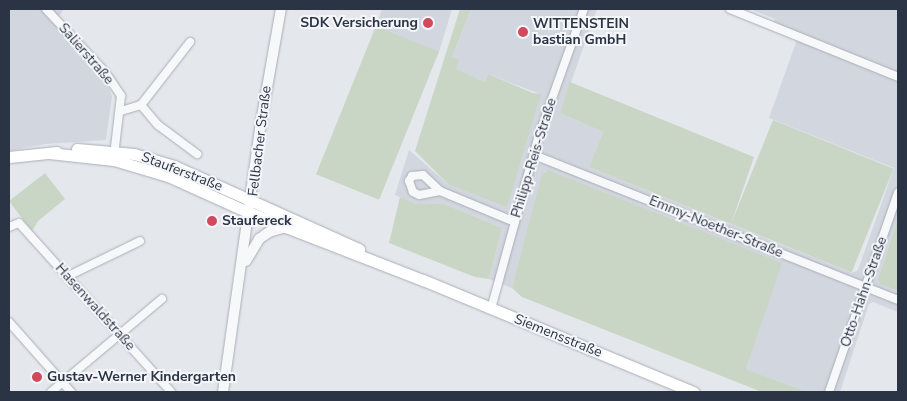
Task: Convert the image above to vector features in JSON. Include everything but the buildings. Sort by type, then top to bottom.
[{"type":"main road","name":"Stauferstraße","points":[[9,157],[49,153],[114,156],[174,166],[253,200]]},
{"type":"main road","name":"Stauferstraße","points":[[114,156],[168,176],[250,213]]},
{"type":"main road","name":"Siemensstraße","points":[[253,200],[423,280]]},
{"type":"main road","name":"Siemensstraße","points":[[250,213],[423,280],[694,392]]},
{"type":"street","name":"Salierstraße","points":[[46,9],[105,72],[121,96],[122,111],[114,156]]},
{"type":"street","name":"Fellbacher Straße","points":[[224,392],[253,200],[261,122],[281,9]]},
{"type":"street","name":"Philipp-Reis-Straße","points":[[491,308],[534,155],[584,9]]},
{"type":"street","points":[[730,9],[898,77]]},
{"type":"street","points":[[122,111],[141,105],[190,42]]},
{"type":"street","points":[[141,105],[158,125],[197,154]]},
{"type":"street","name":"Emmy-Noether-Straße","points":[[534,155],[898,300]]},
{"type":"street","points":[[440,191],[515,222]]},
{"type":"street","name":"Otto-Hahn-Straße","points":[[829,392],[898,192]]},
{"type":"street","name":"Hasenwaldstraße","points":[[9,227],[18,223],[171,392]]},
{"type":"street","points":[[242,269],[259,238],[269,232],[286,227]]},
{"type":"street","points":[[68,276],[140,241]]},
{"type":"street","points":[[51,392],[120,336],[162,298]]},
{"type":"street","points":[[9,322],[71,392]]},
{"type":"shaded area","points":[[9,9],[64,9],[55,22],[103,74],[112,96],[106,140],[46,144],[9,151]]},
{"type":"shaded area","points":[[382,9],[452,9],[439,52],[376,26]]},
{"type":"shaded area","points":[[471,9],[597,9],[560,113],[603,132],[589,167],[852,273],[858,270],[894,168],[769,118],[798,37],[773,26],[775,19],[750,9],[898,9],[898,219],[878,279],[879,284],[898,291],[898,312],[873,302],[869,304],[840,392],[807,392],[746,369],[781,263],[545,171],[512,288],[489,279],[502,228],[444,204],[416,204],[395,195],[409,150],[448,184],[540,94],[488,74],[485,82],[455,69],[452,57]]},
{"type":"green space","points":[[460,9],[471,9],[452,57],[459,60],[456,69],[485,82],[488,74],[533,93],[541,94],[507,207],[448,184],[415,151]]},
{"type":"green space","points":[[376,26],[439,51],[379,200],[316,174]]},
{"type":"green space","points":[[570,82],[754,157],[731,224],[589,167],[603,132],[560,113]]},
{"type":"green space","points":[[773,120],[894,169],[852,273],[731,224]]},
{"type":"green space","points":[[548,170],[782,263],[746,369],[807,392],[762,392],[522,297],[512,288],[542,174]]},
{"type":"green space","points":[[45,173],[65,199],[38,221],[32,231],[9,201]]},
{"type":"green space","points":[[400,197],[416,204],[444,204],[502,228],[489,279],[475,277],[389,243]]},
{"type":"green space","points":[[898,219],[898,291],[879,284],[878,279]]},
{"type":"place","name":"SDK Versicherung","points":[[428,23]]},
{"type":"place","name":"WITTENSTEIN bastian GmbH","points":[[523,32]]},
{"type":"place","name":"Staufereck","points":[[212,221]]},
{"type":"place","name":"Gustav-Werner Kindergarten","points":[[37,377]]}]
